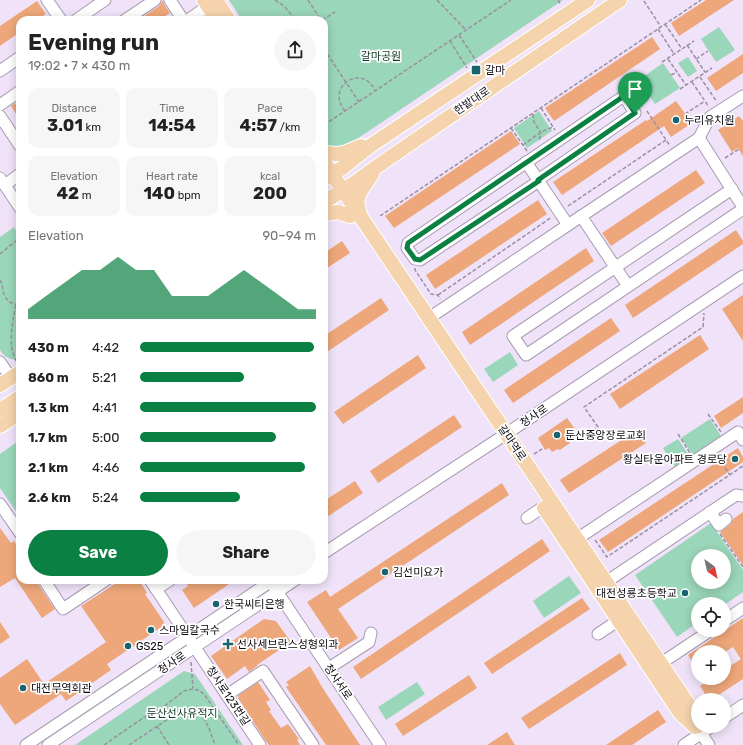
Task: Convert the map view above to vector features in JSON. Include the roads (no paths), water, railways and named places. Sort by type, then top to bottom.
[{"type":"main road","name":"한밭대로","points":[[328,199],[620,0]]},
{"type":"main road","points":[[209,2],[216,16]]},
{"type":"main road","points":[[209,2],[225,16]]},
{"type":"main road","name":"한밭대로","points":[[328,176],[342,168],[370,146],[580,2]]},
{"type":"main road","points":[[328,153],[344,153],[360,146],[370,146]]},
{"type":"main road","points":[[328,213],[338,212],[355,216],[360,192],[371,175],[382,163]]},
{"type":"main road","name":"갈마역로","points":[[328,179],[339,192],[355,216],[418,315],[502,437],[577,539],[691,708]]},
{"type":"main road","name":"갈마역로","points":[[355,216],[429,318],[543,507],[680,712],[691,720]]},
{"type":"main road","points":[[0,396],[14,377]]},
{"type":"main road","points":[[0,410],[16,400]]},
{"type":"main road","points":[[0,426],[16,416]]},
{"type":"street","points":[[48,0],[58,16]]},
{"type":"street","points":[[82,16],[105,0]]},
{"type":"street","points":[[131,16],[155,0]]},
{"type":"street","points":[[170,0],[181,16]]},
{"type":"street","points":[[193,16],[209,2]]},
{"type":"street","points":[[0,70],[16,60]]},
{"type":"street","points":[[0,105],[16,94]]},
{"type":"street","points":[[624,96],[635,113],[420,260],[415,259],[407,248],[408,243],[527,157],[624,96]]},
{"type":"street","points":[[429,318],[699,138],[710,118],[743,96]]},
{"type":"street","points":[[0,116],[16,140]]},
{"type":"street","points":[[699,138],[732,189],[743,208],[526,355],[513,336],[732,189]]},
{"type":"street","points":[[527,157],[538,180],[568,225]]},
{"type":"street","points":[[16,176],[2,181],[16,202]]},
{"type":"street","points":[[581,216],[628,286]]},
{"type":"street","name":"청사로","points":[[328,550],[502,437],[743,276]]},
{"type":"street","points":[[0,362],[14,377]]},
{"type":"street","points":[[577,539],[738,432],[742,438]]},
{"type":"street","points":[[606,582],[736,495],[743,496]]},
{"type":"street","points":[[0,504],[16,528]]},
{"type":"street","points":[[526,518],[543,507]]},
{"type":"street","points":[[710,512],[723,522]]},
{"type":"street","points":[[0,514],[16,538]]},
{"type":"street","points":[[47,584],[63,609],[100,584]]},
{"type":"street","points":[[54,584],[68,605]]},
{"type":"street","name":"청사로","points":[[26,745],[267,584]]},
{"type":"street","name":"청사서로","points":[[273,584],[380,745]]},
{"type":"street","name":"청사로","points":[[48,745],[289,584]]},
{"type":"street","name":"청사로123번길","points":[[153,585],[260,745]]},
{"type":"street","points":[[731,616],[743,608]]},
{"type":"street","points":[[598,634],[619,620]]},
{"type":"street","points":[[329,668],[369,642],[371,633]]},
{"type":"street","points":[[660,664],[700,637]]},
{"type":"street","points":[[227,695],[263,671],[313,745]]},
{"type":"street","points":[[731,713],[743,705]]},
{"type":"street","points":[[684,745],[697,733]]},
{"type":"street","name":"갈마역로","points":[[704,733],[709,745]]},
{"type":"place","name":"갈마","points":[[476,70]]},
{"type":"place","name":"누리유치원","points":[[676,120]]},
{"type":"place","name":"둔산중앙장로교회","points":[[557,435]]},
{"type":"place","name":"황실타운아파트 경로당","points":[[735,459]]},
{"type":"place","name":"김선미요가","points":[[385,572]]},
{"type":"place","name":"대전성룡초등학교","points":[[685,593]]},
{"type":"place","name":"한국씨티은행","points":[[216,604]]},
{"type":"place","name":"스마일칼국수","points":[[151,630]]},
{"type":"place","name":"선사세브란스성형외과","points":[[228,644]]},
{"type":"place","name":"GS25","points":[[128,646]]},
{"type":"place","name":"대전무역회관","points":[[23,688]]},
{"type":"park label","name":"갈마공원","points":[[381,56]]},
{"type":"park label","name":"둔산선사유적지","points":[[182,713]]}]
